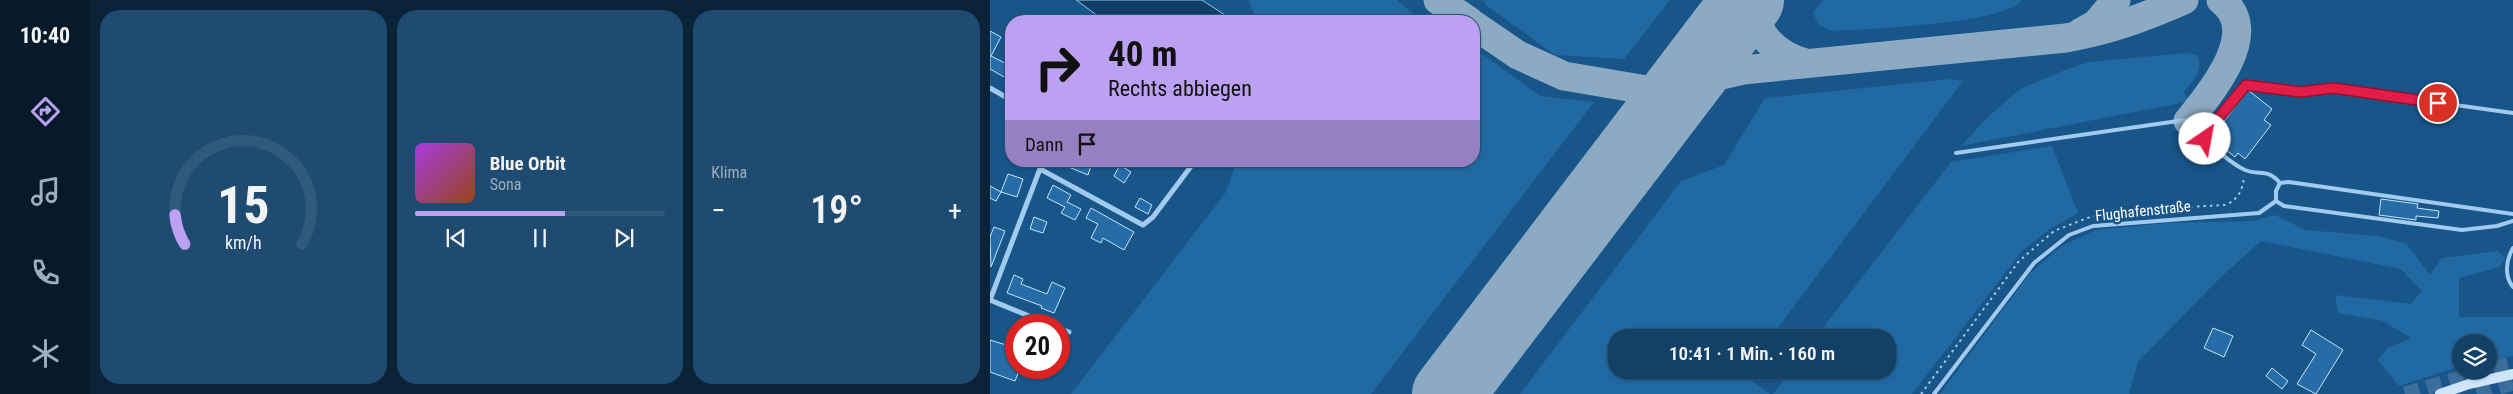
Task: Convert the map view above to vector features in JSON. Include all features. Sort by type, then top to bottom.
[{"type":"main road","points":[[2440,394],[2469,384],[2513,374]]},
{"type":"street","points":[[990,88],[1005,97]]},
{"type":"street","points":[[1024,314],[990,300],[1040,169],[1143,225],[1153,217],[1190,167]]},
{"type":"lane","points":[[2205,134],[2246,85],[2301,92],[2333,88],[2513,113]]},
{"type":"lane","points":[[1956,153],[2185,120],[2205,134],[2207,143],[2245,170],[2272,175],[2280,184]]},
{"type":"lane","points":[[2513,214],[2289,182],[2280,184],[2276,191],[2276,201],[2284,206],[2462,230],[2497,226],[2513,221]]},
{"type":"lane","name":"Flughafenstraße","points":[[1934,394],[2029,268],[2049,249],[2069,235],[2093,226],[2259,213],[2276,201]]},
{"type":"lane","points":[[2513,248],[2507,269],[2508,280],[2513,287]]},
{"type":"path","points":[[1921,394],[2020,261],[2054,230],[2090,217],[2148,209],[2225,205],[2236,198],[2241,191],[2245,170]]},
{"type":"shaded area","points":[[1076,0],[1202,0],[1225,15],[1097,15]]},
{"type":"shaded area","points":[[1248,0],[1397,0],[1415,15],[1254,15]]},
{"type":"shaded area","points":[[1483,0],[1670,0],[1624,59],[1555,55],[1486,5]]},
{"type":"shaded area","points":[[1823,0],[2022,0],[2010,8],[1990,15],[1963,20],[1903,27],[1832,31],[1818,24],[1813,13]]},
{"type":"shaded area","points":[[1480,52],[1540,96],[1594,102],[1371,394],[1071,394],[1226,192],[1233,167],[1480,167]]},
{"type":"shaded area","points":[[2187,53],[2197,55],[2199,61],[2196,75],[2183,93],[2191,101],[1961,146],[1990,115],[2020,89],[2065,70],[2089,62]]},
{"type":"shaded area","points":[[1951,79],[1963,81],[1777,329],[1608,329],[1608,379],[1750,379],[1770,394],[1520,394],[1681,181],[1724,165],[1765,98]]},
{"type":"shaded area","points":[[2052,146],[2078,213],[2050,229],[2022,251],[1912,394],[1773,394],[1784,379],[1896,379],[1896,329],[1822,329],[1951,162]]},
{"type":"shaded area","points":[[2275,215],[2305,230],[2377,236],[2406,243],[2430,275],[2442,258],[2498,251],[2505,258],[2500,267],[2459,278],[2459,317],[2513,317],[2513,356],[2497,359],[2497,334],[2452,334],[2452,369],[2399,386],[2378,360],[2388,348],[2411,338],[2383,321],[2338,313],[2335,295],[2411,304],[2422,291],[2401,269],[2261,241],[2220,278],[2138,362],[2129,394],[1940,394],[2030,273],[2062,246],[2096,230],[2167,223],[2253,221]]},
{"type":"building","points":[[990,31],[1001,37],[991,56],[1005,63],[1005,77],[990,69]]},
{"type":"building","points":[[2248,90],[2272,109],[2264,120],[2271,125],[2245,159],[2238,153],[2235,157],[2211,138]]},
{"type":"building","points":[[1069,167],[1091,167],[1088,175]]},
{"type":"building","points":[[1119,167],[1123,167],[1131,172],[1124,183],[1114,176]]},
{"type":"building","points":[[1008,174],[1023,179],[1017,197],[1001,192]]},
{"type":"building","points":[[1053,185],[1071,195],[1067,202],[1081,209],[1075,220],[1061,213],[1065,207],[1047,198]]},
{"type":"building","points":[[990,186],[1001,192],[996,201],[990,198]]},
{"type":"building","points":[[1140,198],[1152,205],[1148,214],[1135,207]]},
{"type":"building","points":[[2381,199],[2418,204],[2417,208],[2439,211],[2438,218],[2416,216],[2416,220],[2379,215]]},
{"type":"building","points":[[1091,208],[1134,232],[1124,250],[1103,238],[1101,243],[1091,238],[1098,224],[1086,218]]},
{"type":"building","points":[[1034,217],[1047,222],[1043,233],[1030,229]]},
{"type":"building","points":[[994,227],[1005,231],[991,267],[990,237]]},
{"type":"building","points":[[1014,275],[1023,279],[1021,284],[1047,294],[1052,282],[1065,288],[1054,313],[1041,308],[1042,306],[1007,293]]},
{"type":"building","points":[[2213,328],[2233,336],[2224,357],[2204,348]]},
{"type":"building","points":[[2311,330],[2343,350],[2316,394],[2297,384],[2316,354],[2302,345]]},
{"type":"building","points":[[990,340],[1005,345],[1005,377],[990,372]]},
{"type":"building","points":[[2272,368],[2288,381],[2282,389],[2266,376]]},
{"type":"taxiway","points":[[1438,0],[1460,15]]},
{"type":"taxiway","points":[[1758,0],[1756,12],[1758,23],[1768,41],[1785,54],[1805,63]]},
{"type":"taxiway","points":[[2080,33],[2096,24],[2116,0]]},
{"type":"taxiway","points":[[1672,99],[1717,76],[1743,70],[2066,38],[2126,23],[2184,0]]},
{"type":"taxiway","points":[[2188,121],[2219,79],[2235,45],[2237,28],[2233,13],[2221,0]]},
{"type":"taxiway","points":[[1480,29],[1518,55],[1564,76],[1676,95]]},
{"type":"runway","points":[[1448,394],[1748,0]]},
{"type":"tunnel","points":[[2405,394],[2513,363]]},
{"type":"tunnel","points":[[2477,394],[2513,383]]},
{"type":"route","points":[[2205,139],[2205,134],[2246,85],[2301,92],[2333,88],[2438,103]]}]
